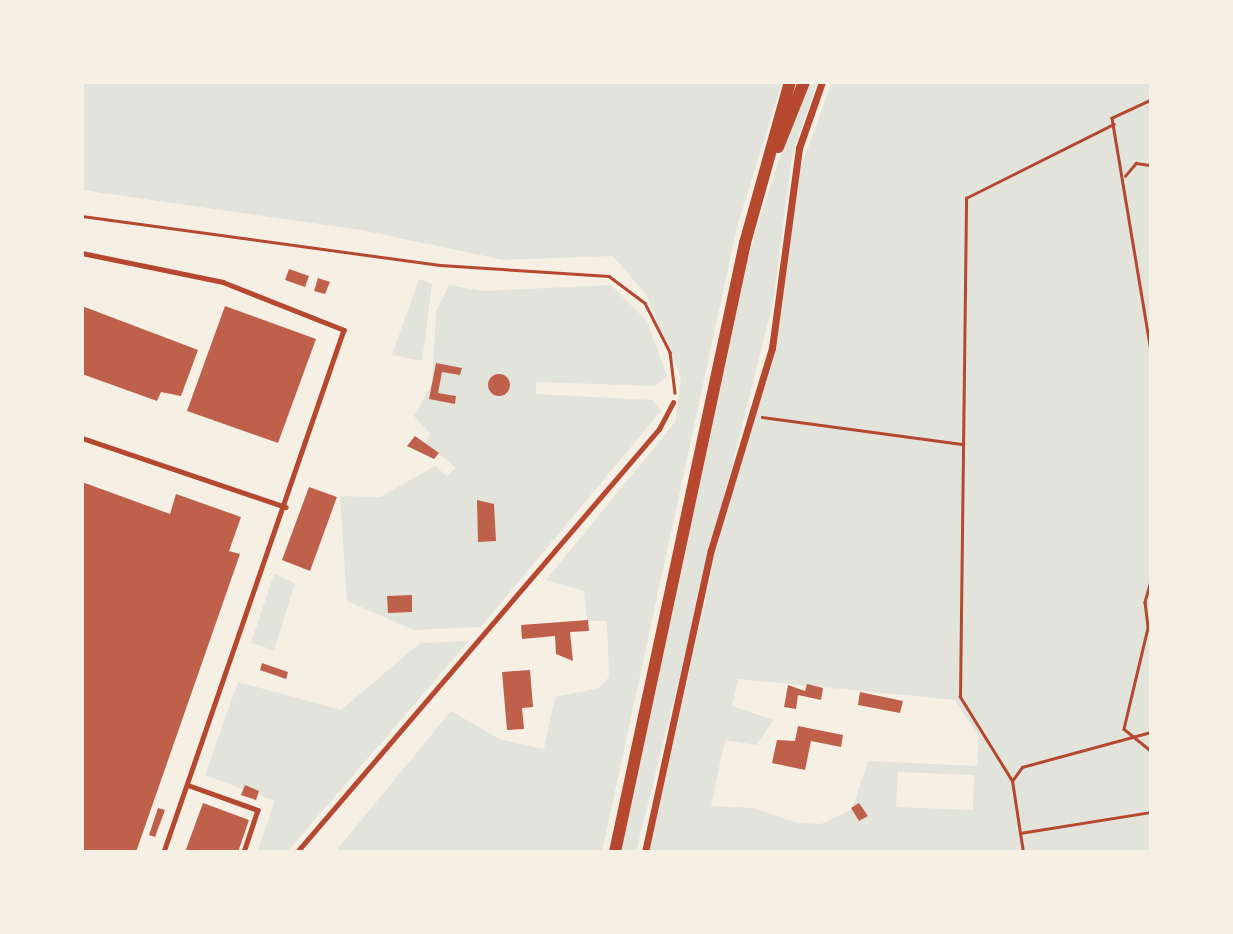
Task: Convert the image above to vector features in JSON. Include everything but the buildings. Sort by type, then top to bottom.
[{"type":"main road","points":[[615,852],[745,243],[790,82]]},
{"type":"main road","points":[[745,243],[804,82]]},
{"type":"street","points":[[645,852],[711,550],[783,289],[799,148],[821,82]]},
{"type":"lane","points":[[82,253],[223,282],[344,330],[286,508],[164,852]]},
{"type":"lane","points":[[297,852],[659,429],[673,403]]},
{"type":"lane","points":[[82,438],[286,508]]},
{"type":"lane","points":[[188,785],[258,810],[244,852]]},
{"type":"path","points":[[1151,100],[1112,118],[1151,350]]},
{"type":"path","points":[[1023,852],[1012,781],[960,697],[966,198],[1114,124]]},
{"type":"path","points":[[1123,177],[1136,163],[1151,165]]},
{"type":"path","points":[[82,216],[440,265],[609,276],[645,303],[658,327],[675,375],[673,403]]},
{"type":"path","points":[[750,415],[963,444]]},
{"type":"path","points":[[1151,581],[1148,628],[1124,729],[1129,739],[1151,751]]},
{"type":"path","points":[[1012,781],[1022,767],[1151,732]]},
{"type":"path","points":[[1020,833],[1151,813]]},
{"type":"shaded area","points":[[82,82],[782,82],[737,227],[602,852],[335,852],[451,711],[499,739],[544,749],[555,697],[599,688],[609,677],[607,621],[587,621],[584,591],[546,580],[675,422],[681,378],[647,296],[613,256],[504,260],[361,230],[82,190]]},
{"type":"shaded area","points":[[804,82],[817,82],[792,156],[773,302],[636,852],[621,852],[750,250]]},
{"type":"shaded area","points":[[832,82],[1151,82],[1151,852],[649,852],[725,512],[776,353],[799,172]],"holes":[[[738,679],[955,700],[979,737],[977,766],[868,761],[852,809],[821,824],[797,823],[754,808],[711,806],[725,740],[756,745],[774,720],[732,706]],[[898,772],[974,775],[973,810],[896,807]]]},
{"type":"shaded area","points":[[419,279],[432,284],[422,361],[392,355]]},
{"type":"shaded area","points":[[449,285],[482,291],[611,285],[647,321],[667,376],[655,386],[536,382],[536,394],[653,400],[661,411],[481,627],[414,630],[347,601],[340,496],[380,497],[435,466],[447,476],[456,468],[426,443],[430,433],[414,416],[432,383],[436,312]]},
{"type":"shaded area","points":[[274,574],[295,583],[274,650],[251,643]]},
{"type":"shaded area","points":[[469,641],[287,852],[257,852],[275,801],[205,775],[238,682],[341,710],[420,643]]}]
